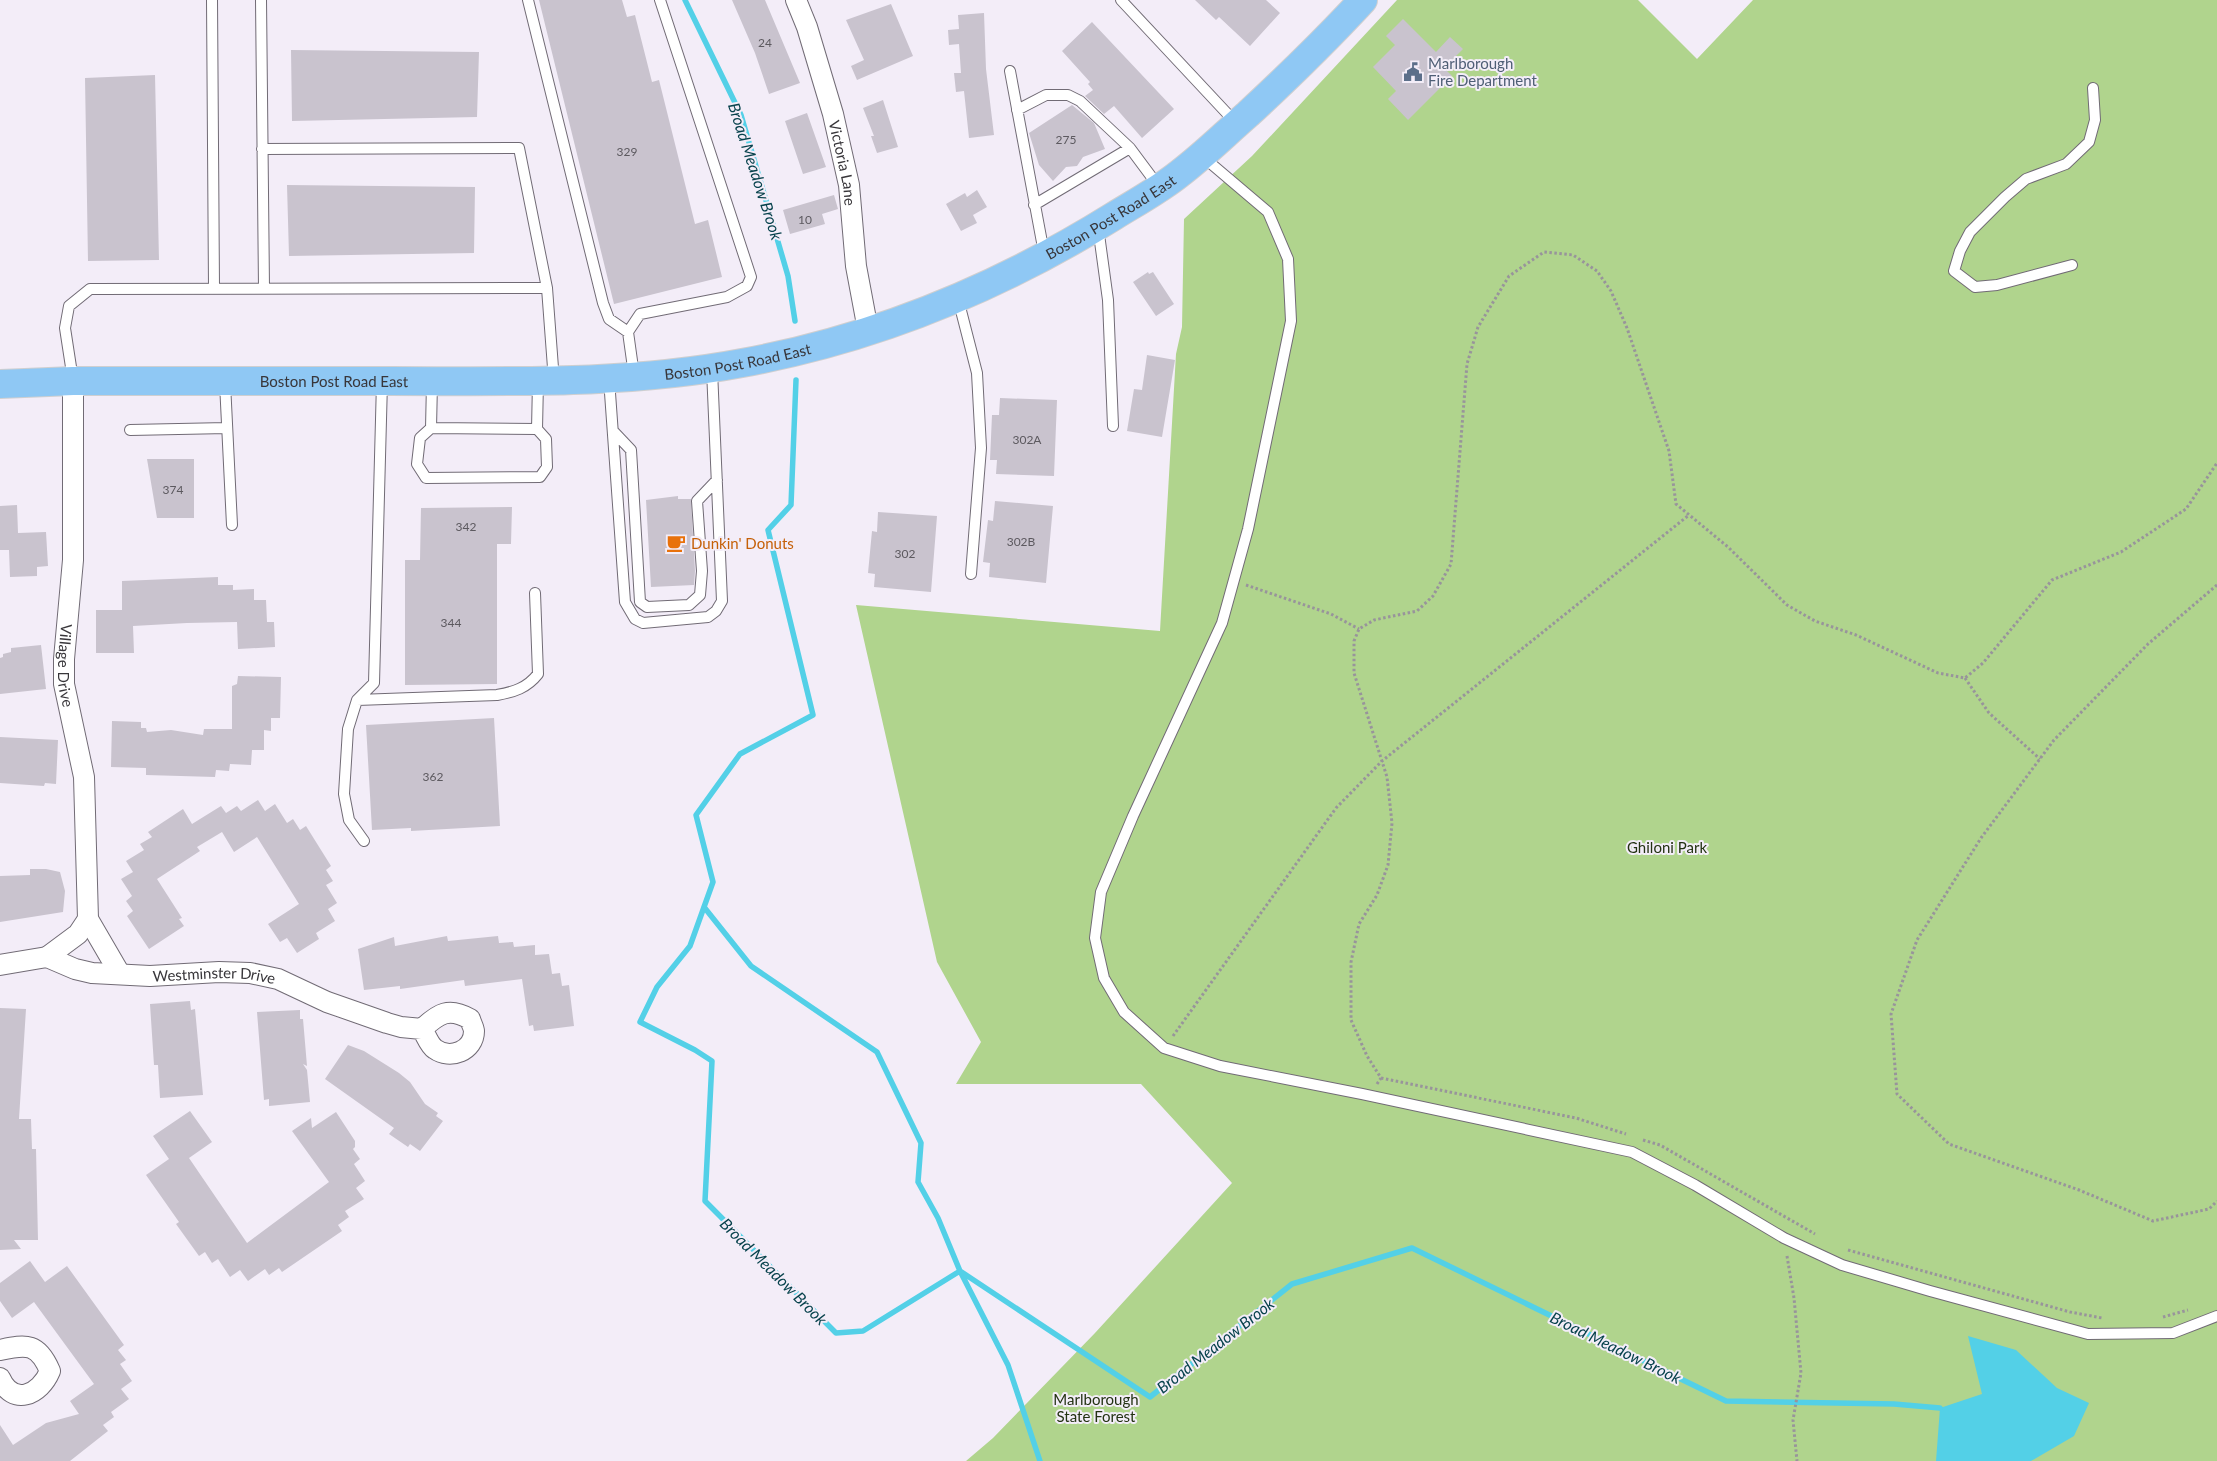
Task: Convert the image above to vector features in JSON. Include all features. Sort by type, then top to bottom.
[{"type":"main road","name":"Boston Post Road East","points":[[0,384],[73,381],[546,382],[712,368],[779,356],[868,330],[958,298],[1045,256],[1098,226],[1177,176],[1201,156],[1306,59],[1363,0]]},
{"type":"street","name":"Victoria Lane","points":[[796,0],[807,27],[833,114],[849,185],[856,266],[868,330]]},
{"type":"street","name":"Village Drive","points":[[73,381],[72,560],[64,659],[64,684],[84,777],[88,919],[120,974]]},
{"type":"street","points":[[0,965],[47,957],[78,934],[88,919]]},
{"type":"street","name":"Westminster Drive","points":[[47,957],[75,969],[92,972],[150,976],[219,972],[250,973],[278,979],[327,1002],[387,1023],[401,1027],[422,1029]]},
{"type":"street","points":[[0,1350],[21,1345],[34,1349],[45,1359],[50,1371],[46,1382],[34,1392],[22,1396],[12,1394],[3,1386],[0,1378]]},
{"type":"lane","points":[[212,0],[214,288]]},
{"type":"lane","points":[[261,0],[264,288]]},
{"type":"lane","points":[[528,0],[603,303],[609,319],[628,332]]},
{"type":"lane","points":[[660,0],[741,252],[751,277],[746,286],[727,297],[640,314],[628,332],[613,431],[625,602],[635,619],[643,623],[708,617],[716,611],[722,601],[712,368]]},
{"type":"lane","points":[[1121,0],[1237,123]]},
{"type":"lane","points":[[1010,72],[1045,256]]},
{"type":"lane","points":[[2072,265],[1997,285],[1975,288],[1954,272],[1960,251],[1970,232],[2005,197],[2026,179],[2066,164],[2089,142],[2095,120],[2093,88]]},
{"type":"lane","points":[[1017,110],[1046,95],[1068,95],[1080,102],[1130,148],[1159,187]]},
{"type":"lane","points":[[262,148],[518,148],[547,288],[546,382],[537,429]]},
{"type":"lane","points":[[1034,205],[1130,148]]},
{"type":"lane","points":[[1201,156],[1268,212],[1288,258],[1291,321],[1248,530],[1222,623],[1133,816],[1101,892],[1095,938],[1104,978],[1124,1012],[1164,1048],[1220,1066],[1632,1152],[1695,1185],[1784,1238],[1842,1265],[2088,1334],[2173,1333],[2217,1316]]},
{"type":"lane","points":[[1098,226],[1108,300],[1113,426]]},
{"type":"lane","points":[[73,381],[66,328],[69,306],[90,289],[547,288]]},
{"type":"lane","points":[[958,298],[977,373],[980,448],[971,574]]},
{"type":"lane","points":[[364,841],[349,820],[344,794],[348,729],[357,700],[374,683],[382,381]]},
{"type":"lane","points":[[225,382],[232,525]]},
{"type":"lane","points":[[431,428],[432,383]]},
{"type":"lane","points":[[130,430],[227,428]]},
{"type":"lane","points":[[431,428],[537,429],[546,439],[547,467],[540,477],[426,478],[417,464],[420,438],[431,428]]},
{"type":"lane","points":[[613,431],[631,450],[640,602],[647,607],[688,605],[700,595],[702,571],[697,501],[717,480]]},
{"type":"lane","points":[[357,700],[497,695],[515,692],[531,682],[538,674],[535,593]]},
{"type":"path","points":[[1632,1136],[1576,1118],[1381,1078],[1366,1056],[1351,1020],[1351,962],[1359,924],[1377,895],[1388,865],[1392,824],[1387,777],[1354,673],[1354,641],[1359,629],[1374,620],[1417,611],[1433,596],[1451,564],[1467,364],[1478,327],[1509,276],[1544,252],[1574,255],[1596,271],[1611,291],[1628,328],[1669,451],[1676,504],[1728,547],[1787,605],[1815,621],[1856,635],[1938,672],[1965,678],[1989,713],[2040,759]]},
{"type":"path","points":[[1965,678],[1983,663],[2052,580],[2121,552],[2186,509],[2217,463]]},
{"type":"path","points":[[1164,1048],[1336,808],[1382,761],[1689,515]]},
{"type":"path","points":[[1234,581],[1331,614],[1359,629]]},
{"type":"path","points":[[2217,584],[2148,644],[2054,740],[1981,838],[1917,940],[1891,1014],[1897,1094],[1949,1144],[2080,1190],[2153,1221],[2209,1209],[2217,1201]]},
{"type":"path","points":[[1370,1096],[1381,1078]]},
{"type":"path","points":[[1641,1139],[1660,1145],[1821,1238]]},
{"type":"path","points":[[1784,1238],[1794,1298],[1801,1373],[1793,1415],[1797,1461]]},
{"type":"path","points":[[1848,1250],[2070,1312],[2106,1319]]},
{"type":"path","points":[[2159,1318],[2192,1308]]},
{"type":"green space","name":"Ghiloni Park","points":[[1397,0],[1638,0],[1697,59],[1753,0],[2217,0],[2217,1461],[966,1461],[993,1438],[1095,1333],[1232,1183],[1141,1084],[956,1084],[981,1042],[937,962],[856,605],[1160,631],[1176,354],[1182,327],[1184,219],[1252,156]]},
{"type":"water","points":[[1968,1336],[2016,1350],[2057,1388],[2089,1403],[2074,1436],[2031,1461],[1936,1461],[1940,1408],[1982,1394]]},
{"type":"building","points":[[539,0],[622,0],[627,17],[635,15],[652,82],[659,80],[695,224],[708,220],[722,277],[614,304]]},
{"type":"building","points":[[732,0],[765,0],[800,83],[769,94],[755,53]]},
{"type":"building","points":[[1195,0],[1266,0],[1280,13],[1250,46],[1219,17],[1216,20]]},
{"type":"building","points":[[891,4],[913,56],[857,80],[851,66],[864,60],[846,20]]},
{"type":"building","points":[[984,13],[986,69],[994,135],[969,138],[964,91],[956,92],[954,73],[961,73],[959,44],[949,45],[948,30],[959,29],[958,15]]},
{"type":"building","name":"Marlborough Fire Department","points":[[1403,19],[1436,52],[1450,37],[1463,49],[1444,68],[1452,76],[1408,120],[1388,99],[1396,91],[1373,67],[1395,45],[1386,36]]},
{"type":"building","points":[[1092,22],[1174,109],[1142,138],[1114,106],[1104,114],[1085,96],[1093,90],[1088,84],[1090,82],[1062,51]]},
{"type":"building","points":[[291,50],[479,52],[477,117],[292,121]]},
{"type":"building","points":[[155,75],[159,260],[88,261],[85,78]]},
{"type":"building","points":[[883,100],[898,147],[877,153],[871,136],[874,136],[863,108]]},
{"type":"building","points":[[1072,105],[1094,123],[1105,149],[1083,157],[1077,166],[1066,167],[1053,181],[1039,165],[1029,133]]},
{"type":"building","points":[[807,113],[826,167],[803,174],[785,121]]},
{"type":"building","points":[[287,185],[475,187],[474,253],[289,256]]},
{"type":"building","points":[[977,190],[987,207],[973,215],[977,223],[961,231],[946,204],[965,193],[967,197]]},
{"type":"building","points":[[834,195],[838,209],[822,214],[825,224],[790,234],[783,210]]},
{"type":"building","points":[[1148,272],[1149,274],[1153,272],[1174,304],[1156,316],[1133,282]]},
{"type":"building","points":[[1147,355],[1175,360],[1162,437],[1127,431],[1134,389],[1142,390]]},
{"type":"building","points":[[1000,398],[1057,400],[1054,476],[996,474],[997,460],[990,460],[992,415],[999,415]]},
{"type":"building","points":[[147,459],[194,459],[194,518],[157,518]]},
{"type":"building","name":"Dunkin' Donuts","points":[[678,496],[678,499],[691,499],[694,585],[651,587],[646,500]]},
{"type":"building","points":[[995,501],[1053,506],[1046,583],[989,577],[990,563],[983,562],[988,520],[993,521]]},
{"type":"building","points":[[17,505],[18,533],[46,532],[48,566],[37,567],[37,576],[10,577],[9,550],[0,550],[0,506]]},
{"type":"building","points":[[512,507],[511,544],[497,544],[497,684],[405,685],[405,560],[420,560],[421,508]]},
{"type":"building","points":[[878,512],[937,516],[931,592],[874,587],[875,574],[868,573],[872,531],[877,532]]},
{"type":"building","points":[[218,577],[218,585],[233,585],[233,590],[254,589],[254,600],[266,600],[267,622],[274,622],[275,647],[238,649],[237,622],[187,623],[133,626],[134,653],[96,653],[96,610],[122,610],[122,581]]},
{"type":"building","points":[[41,645],[46,689],[0,694],[0,658],[3,657],[3,654],[11,652],[11,648]]},
{"type":"building","points":[[238,676],[281,677],[280,718],[271,718],[271,731],[264,730],[264,750],[252,750],[251,765],[230,764],[229,771],[216,770],[215,777],[146,775],[146,768],[111,767],[112,721],[141,722],[141,728],[146,728],[147,732],[171,730],[203,735],[204,729],[232,729],[232,686],[237,684]]},
{"type":"building","points":[[494,718],[500,826],[411,831],[411,828],[372,830],[366,725]]},
{"type":"building","points":[[0,737],[58,740],[56,784],[45,783],[44,786],[0,783]]},
{"type":"building","points":[[258,800],[265,811],[275,804],[287,823],[293,819],[300,830],[306,826],[331,866],[326,870],[333,881],[326,885],[337,903],[328,909],[335,921],[316,933],[319,939],[297,953],[287,938],[280,942],[268,924],[299,904],[257,837],[234,852],[222,832],[197,847],[200,851],[157,879],[182,918],[179,919],[184,926],[149,949],[127,916],[133,911],[126,901],[132,896],[121,879],[133,872],[126,861],[144,850],[140,844],[152,837],[148,832],[183,809],[192,824],[221,806],[226,813],[237,806],[241,811]]},
{"type":"building","points":[[30,869],[46,869],[60,872],[65,891],[63,912],[0,922],[0,876],[30,875]]},
{"type":"building","points":[[447,936],[448,941],[498,936],[499,943],[513,942],[514,947],[535,945],[535,955],[549,954],[552,974],[560,973],[562,986],[569,985],[574,1026],[534,1031],[533,1025],[529,1026],[522,979],[465,986],[464,980],[400,989],[400,986],[364,990],[358,949],[394,937],[395,946]]},
{"type":"building","points":[[190,1001],[191,1010],[195,1009],[203,1095],[160,1098],[158,1065],[154,1065],[150,1004]]},
{"type":"building","points":[[0,1008],[26,1009],[19,1119],[31,1119],[32,1149],[36,1149],[38,1240],[14,1240],[21,1249],[0,1250]]},
{"type":"building","points":[[300,1010],[300,1019],[303,1019],[307,1066],[303,1064],[307,1070],[310,1102],[269,1106],[269,1099],[264,1100],[257,1012]]},
{"type":"building","points":[[348,1045],[364,1051],[399,1073],[410,1082],[425,1104],[438,1113],[436,1116],[443,1121],[420,1151],[410,1144],[408,1147],[389,1134],[394,1128],[325,1079]]},
{"type":"building","points":[[190,1111],[212,1142],[189,1158],[247,1243],[329,1182],[292,1131],[311,1118],[312,1128],[336,1112],[355,1141],[353,1149],[360,1159],[354,1164],[365,1181],[356,1188],[364,1199],[345,1211],[349,1217],[338,1225],[342,1231],[282,1272],[279,1268],[269,1275],[265,1269],[248,1281],[240,1270],[230,1277],[218,1259],[212,1263],[205,1252],[199,1256],[176,1224],[179,1222],[146,1175],[169,1159],[153,1136]]},
{"type":"building","points":[[30,1261],[45,1282],[67,1266],[124,1345],[118,1350],[126,1360],[120,1364],[132,1381],[121,1389],[129,1399],[111,1412],[114,1417],[103,1425],[108,1431],[70,1461],[0,1461],[0,1425],[13,1445],[46,1423],[79,1414],[70,1401],[94,1384],[34,1302],[12,1318],[0,1301],[0,1283]]},
{"type":"waterway","name":"Broad Meadow Brook","points":[[685,0],[741,115],[788,276],[795,321]]},
{"type":"waterway","name":"Broad Meadow Brook","points":[[796,380],[791,505],[768,530],[813,715],[740,754],[696,815],[713,882],[690,946],[657,987],[640,1022],[695,1050],[712,1061],[705,1201],[836,1333],[863,1331],[960,1271],[1150,1397],[1292,1284],[1412,1248],[1726,1401],[1894,1404],[1940,1408]]},
{"type":"waterway","points":[[704,907],[751,966],[877,1052],[921,1143],[918,1182],[938,1218],[960,1271],[1008,1365],[1040,1461]]},
{"type":"place","name":"Marlborough Fire Department","points":[[1413,72]]},
{"type":"place","name":"Dunkin' Donuts","points":[[676,543]]},
{"type":"park label","name":"Marlborough State Forest","points":[[1096,1408]]}]
